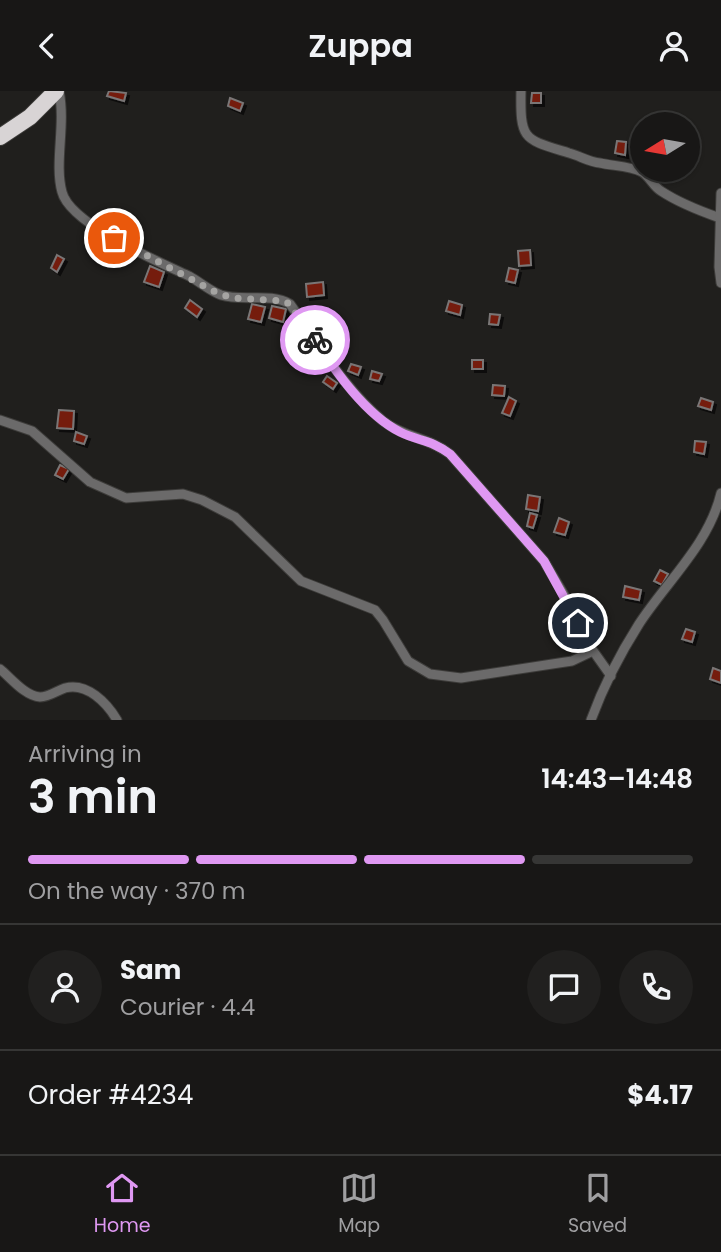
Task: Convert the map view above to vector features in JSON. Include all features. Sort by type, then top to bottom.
[{"type":"highway","points":[[0,137],[30,117],[58,91]]},
{"type":"street","points":[[58,91],[62,117],[60,175],[62,194],[67,205],[89,225],[219,294],[235,298],[278,299],[289,304],[349,388],[384,422],[401,433],[435,443],[450,454],[544,561],[593,651],[611,676]]},
{"type":"street","points":[[521,91],[521,120],[530,139],[539,146],[571,153],[595,163],[643,173],[660,191],[720,218]]},
{"type":"street","points":[[721,193],[721,283]]},
{"type":"street","points":[[0,420],[32,431],[90,482],[126,498],[183,494],[202,500],[235,517],[301,581],[375,610],[408,661],[430,674],[461,678],[572,661],[593,651]]},
{"type":"street","points":[[591,720],[639,623],[698,545],[718,506],[721,493]]},
{"type":"street","points":[[0,669],[35,696],[50,695],[66,688],[84,690],[107,704],[117,720]]},
{"type":"building","points":[[109,91],[126,93],[124,101],[107,96]]},
{"type":"building","points":[[532,93],[541,93],[541,103],[531,103]]},
{"type":"building","points":[[230,98],[243,103],[240,111],[228,106]]},
{"type":"building","points":[[617,141],[626,142],[625,155],[615,153]]},
{"type":"building","points":[[93,237],[114,247],[110,255],[89,246]]},
{"type":"building","points":[[530,250],[531,265],[519,266],[518,251]]},
{"type":"building","points":[[57,255],[64,259],[57,272],[51,268]]},
{"type":"building","points":[[150,266],[164,272],[159,287],[144,282]]},
{"type":"building","points":[[509,268],[518,270],[515,283],[506,281]]},
{"type":"building","points":[[323,282],[324,295],[307,297],[306,284]]},
{"type":"building","points":[[190,300],[202,309],[197,317],[185,308]]},
{"type":"building","points":[[449,301],[462,305],[460,315],[446,311]]},
{"type":"building","points":[[252,304],[265,307],[261,322],[248,319]]},
{"type":"building","points":[[272,306],[286,309],[283,322],[269,318]]},
{"type":"building","points":[[490,314],[500,315],[498,325],[489,324]]},
{"type":"building","points":[[472,360],[483,360],[483,369],[472,369]]},
{"type":"building","points":[[351,364],[361,367],[358,375],[348,371]]},
{"type":"building","points":[[372,371],[382,374],[379,381],[370,379]]},
{"type":"building","points":[[327,376],[337,383],[333,389],[323,382]]},
{"type":"building","points":[[493,385],[505,386],[504,396],[492,395]]},
{"type":"building","points":[[509,397],[516,401],[510,416],[502,413]]},
{"type":"building","points":[[701,398],[713,402],[711,410],[698,406]]},
{"type":"building","points":[[59,410],[74,411],[73,429],[57,428]]},
{"type":"building","points":[[76,432],[87,436],[84,444],[74,441]]},
{"type":"building","points":[[695,441],[706,442],[704,454],[694,452]]},
{"type":"building","points":[[60,465],[69,469],[63,479],[55,475]]},
{"type":"building","points":[[528,495],[540,497],[538,511],[526,509]]},
{"type":"building","points":[[530,513],[537,515],[533,528],[527,526]]},
{"type":"building","points":[[559,518],[569,522],[565,535],[554,532]]},
{"type":"building","points":[[660,570],[668,574],[662,585],[654,581]]},
{"type":"building","points":[[625,586],[641,590],[639,600],[623,597]]},
{"type":"building","points":[[686,629],[695,632],[692,642],[682,639]]},
{"type":"building","points":[[713,668],[721,671],[721,683],[710,679]]},
{"type":"way so far","points":[[114,238],[219,294],[235,298],[285,301],[315,340]]},
{"type":"route","points":[[315,340],[349,388],[384,422],[401,433],[435,443],[450,454],[544,561],[578,623]]}]
